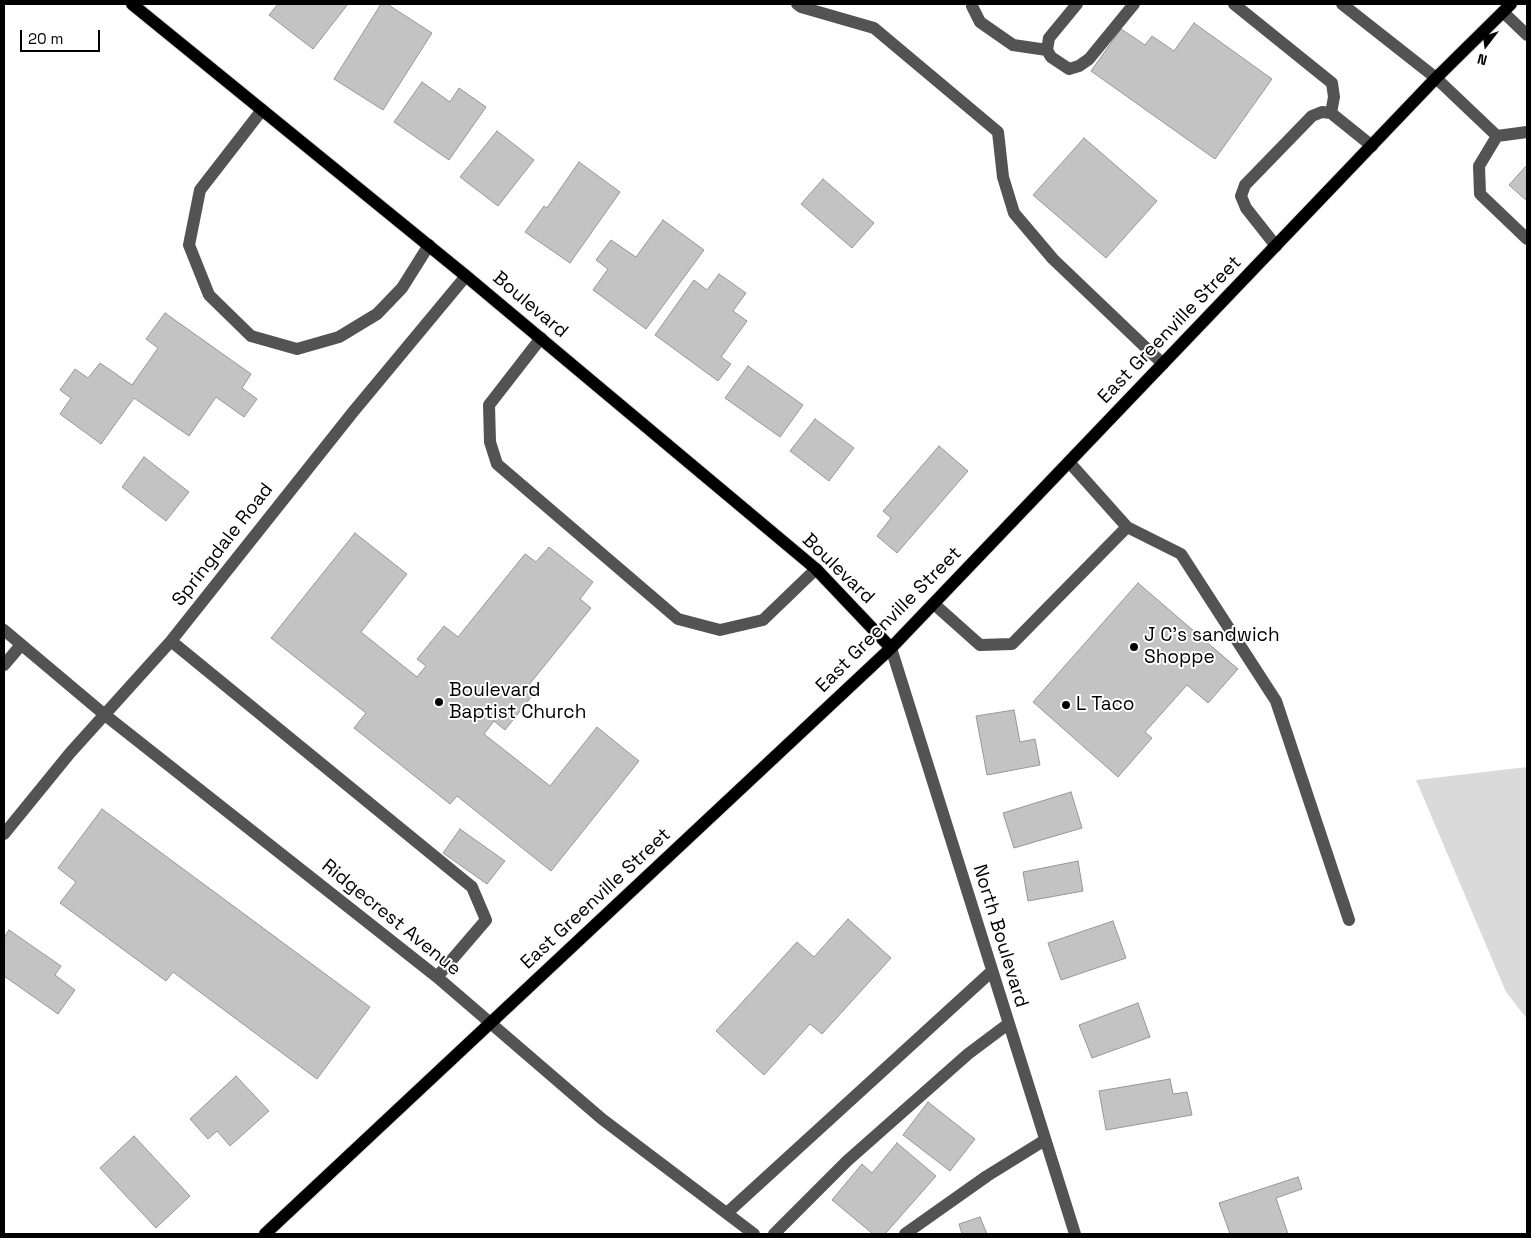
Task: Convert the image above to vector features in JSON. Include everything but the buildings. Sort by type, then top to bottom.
[{"type":"main road","name":"Boulevard","points":[[132,4],[466,276],[816,569],[891,648]]},
{"type":"main road","name":"East Greenville Street","points":[[264,1234],[891,648],[1436,78],[1507,8]]},
{"type":"street","points":[[797,4],[801,7],[874,28],[998,132],[1003,177],[1014,213],[1053,259],[1163,364]]},
{"type":"street","points":[[972,4],[980,22],[1013,45],[1047,50]]},
{"type":"street","points":[[1077,4],[1049,38],[1047,50],[1051,57],[1069,69],[1080,66],[1089,59],[1134,4]]},
{"type":"street","points":[[1234,4],[1320,71],[1332,83],[1334,97],[1331,113]]},
{"type":"street","points":[[1342,4],[1436,78],[1497,136]]},
{"type":"street","points":[[1507,8],[1527,35]]},
{"type":"street","points":[[262,110],[200,190],[189,245],[209,295],[251,336],[297,349],[339,337],[377,314],[402,288],[429,246]]},
{"type":"street","points":[[1276,246],[1246,208],[1241,196],[1245,185],[1312,116],[1322,112],[1331,113],[1372,146]]},
{"type":"street","points":[[1497,136],[1527,132]]},
{"type":"street","points":[[1497,136],[1479,166],[1480,194],[1527,239]]},
{"type":"street","name":"Springdale Road","points":[[4,834],[70,753],[171,641],[353,412],[466,276]]},
{"type":"street","points":[[541,338],[489,404],[490,442],[497,464],[678,619],[720,630],[763,620],[816,569]]},
{"type":"street","points":[[1069,462],[1127,527],[1181,554],[1276,701],[1348,920]]},
{"type":"street","points":[[934,604],[980,644],[1012,644],[1127,527]]},
{"type":"street","name":"Ridgecrest Avenue","points":[[4,630],[105,715],[437,977],[602,1119],[754,1234]]},
{"type":"street","points":[[171,641],[472,887],[486,920],[437,977]]},
{"type":"street","points":[[4,665],[21,645]]},
{"type":"street","name":"North Boulevard","points":[[891,648],[1074,1234]]},
{"type":"street","points":[[727,1213],[991,972]]},
{"type":"street","points":[[774,1234],[847,1161],[968,1054],[1008,1024]]},
{"type":"street","points":[[905,1234],[987,1176],[1045,1140]]},
{"type":"shaded area","points":[[1527,767],[1527,1019],[1506,992],[1416,780]]},
{"type":"place","name":"J C's sandwich Shoppe","points":[[1134,647]]},
{"type":"place","name":"Boulevard Baptist Church","points":[[439,702]]},
{"type":"place","name":"L Taco","points":[[1066,705]]}]
